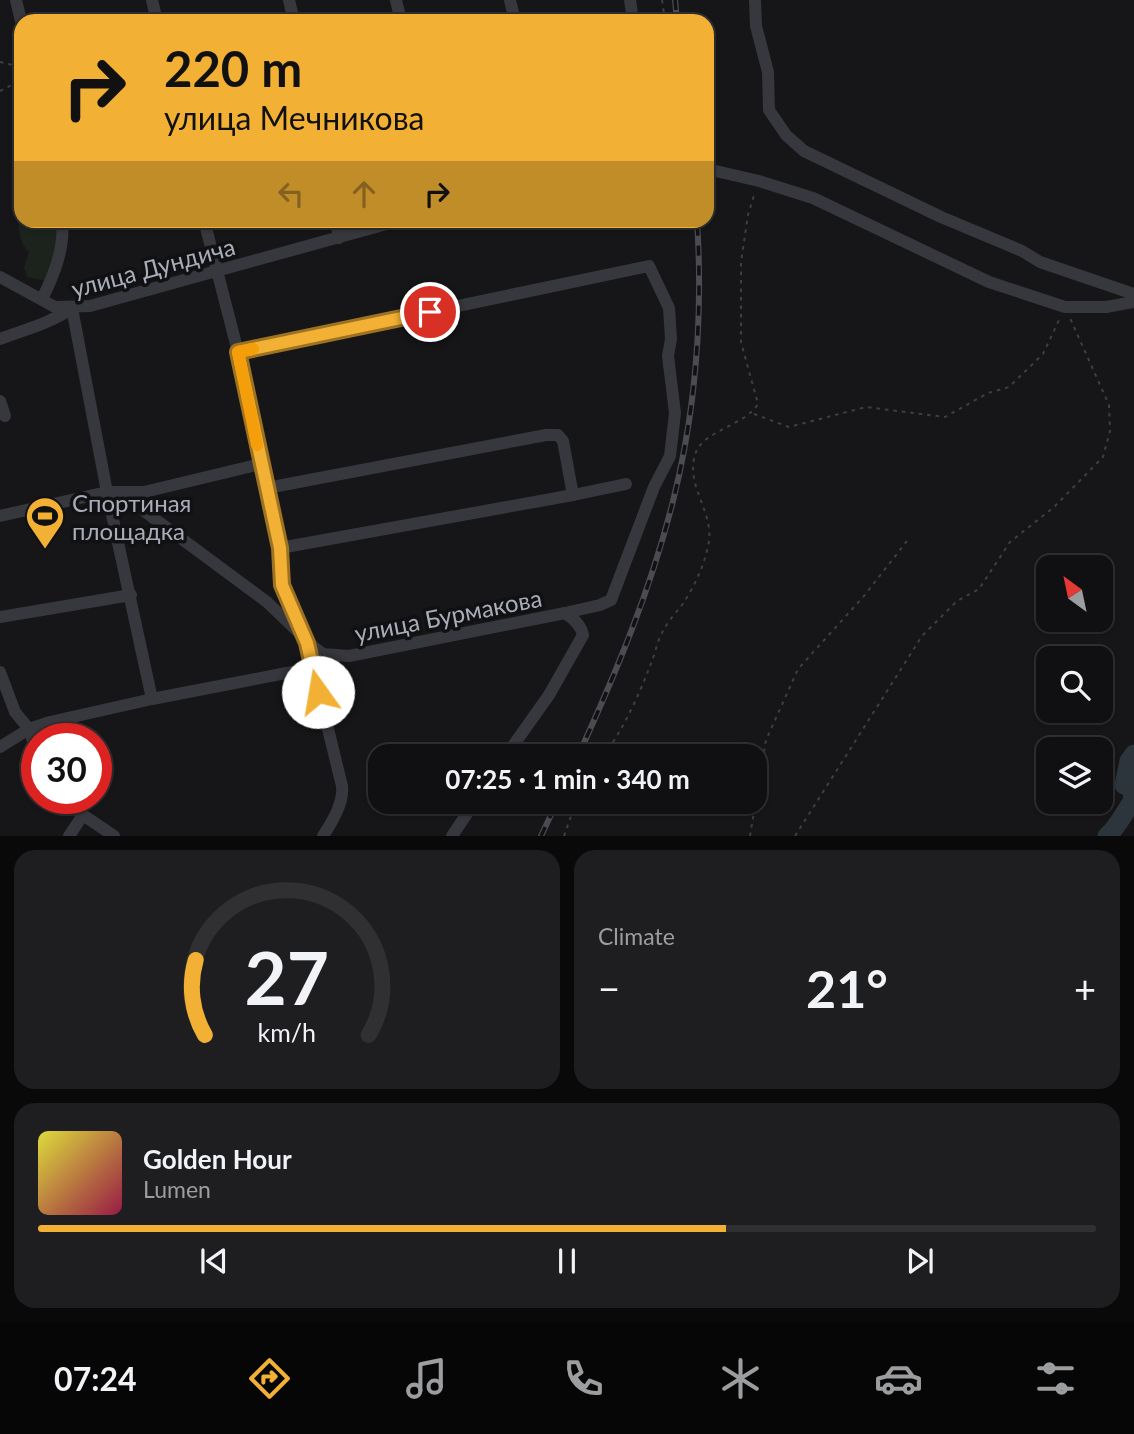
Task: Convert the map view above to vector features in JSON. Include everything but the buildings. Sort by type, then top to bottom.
[{"type":"street","points":[[755,0],[756,26],[768,72],[769,110],[786,135],[804,151],[941,217],[1022,251],[1040,262],[1134,294]]},
{"type":"street","points":[[714,171],[813,198],[989,282],[1065,307],[1106,307],[1134,302]]},
{"type":"street","points":[[42,299],[55,273],[63,228]]},
{"type":"street","points":[[206,228],[238,352],[280,548],[282,585],[307,643],[343,795],[328,833]]},
{"type":"street","points":[[337,228],[339,238]]},
{"type":"street","name":"улица Дундича","points":[[0,339],[47,324],[72,308],[90,306],[373,228]]},
{"type":"street","name":"улица Бурмакова","points":[[238,352],[649,266],[669,308],[671,339],[668,356],[676,413],[670,456],[654,487],[611,600],[600,606],[349,656],[323,654],[307,643]]},
{"type":"street","points":[[0,277],[55,307],[72,308],[107,492],[152,699]]},
{"type":"street","points":[[0,401],[5,416]]},
{"type":"street","points":[[267,488],[545,435],[558,435],[563,441],[573,495]]},
{"type":"street","points":[[0,516],[107,492],[144,492],[261,464]]},
{"type":"street","points":[[280,548],[625,484]]},
{"type":"street","points":[[107,492],[140,508],[267,602],[307,643]]},
{"type":"street","points":[[0,617],[131,595]]},
{"type":"street","points":[[514,744],[549,695],[583,635],[575,620],[565,613]]},
{"type":"street","points":[[47,723],[152,699],[312,668]]},
{"type":"street","points":[[0,672],[15,712],[24,723]]},
{"type":"street","points":[[0,747],[21,734]]},
{"type":"street","points":[[452,835],[467,814]]},
{"type":"street","points":[[69,835],[83,816],[114,835]]},
{"type":"path","points":[[612,744],[650,668],[663,631],[695,584],[709,540],[707,517],[695,485],[696,452],[704,441],[752,414],[758,404],[741,342],[741,262],[748,215],[759,181]]},
{"type":"path","points":[[752,414],[789,427],[866,407],[945,417],[988,393],[1009,387],[1043,354],[1065,307]]},
{"type":"path","points":[[795,835],[922,636],[957,601],[979,589],[1010,541],[1055,507],[1103,457],[1110,431],[1109,405],[1065,307]]},
{"type":"path","points":[[750,835],[766,740],[797,669],[864,596],[907,541]]},
{"type":"path","points":[[564,835],[572,814]]},
{"type":"shaded area","points":[[18,228],[58,228],[57,248],[46,281],[27,277],[24,267],[29,253],[22,243]]},
{"type":"waterway","points":[[1107,836],[1133,801],[1131,784],[1124,785],[1129,761],[1134,754]]},
{"type":"railway","points":[[675,0],[676,14]]},
{"type":"railway","points":[[583,744],[643,598],[664,534],[681,467],[696,362],[699,291],[697,228]]},
{"type":"railway","points":[[541,836],[551,814]]},
{"type":"slow traffic","points":[[253,349],[238,352],[257,445]]},
{"type":"place","name":"Спортиная площадка","points":[[45,550]]},
{"type":"route","points":[[318,692],[307,643],[282,585],[280,548],[238,352],[430,312]]}]
